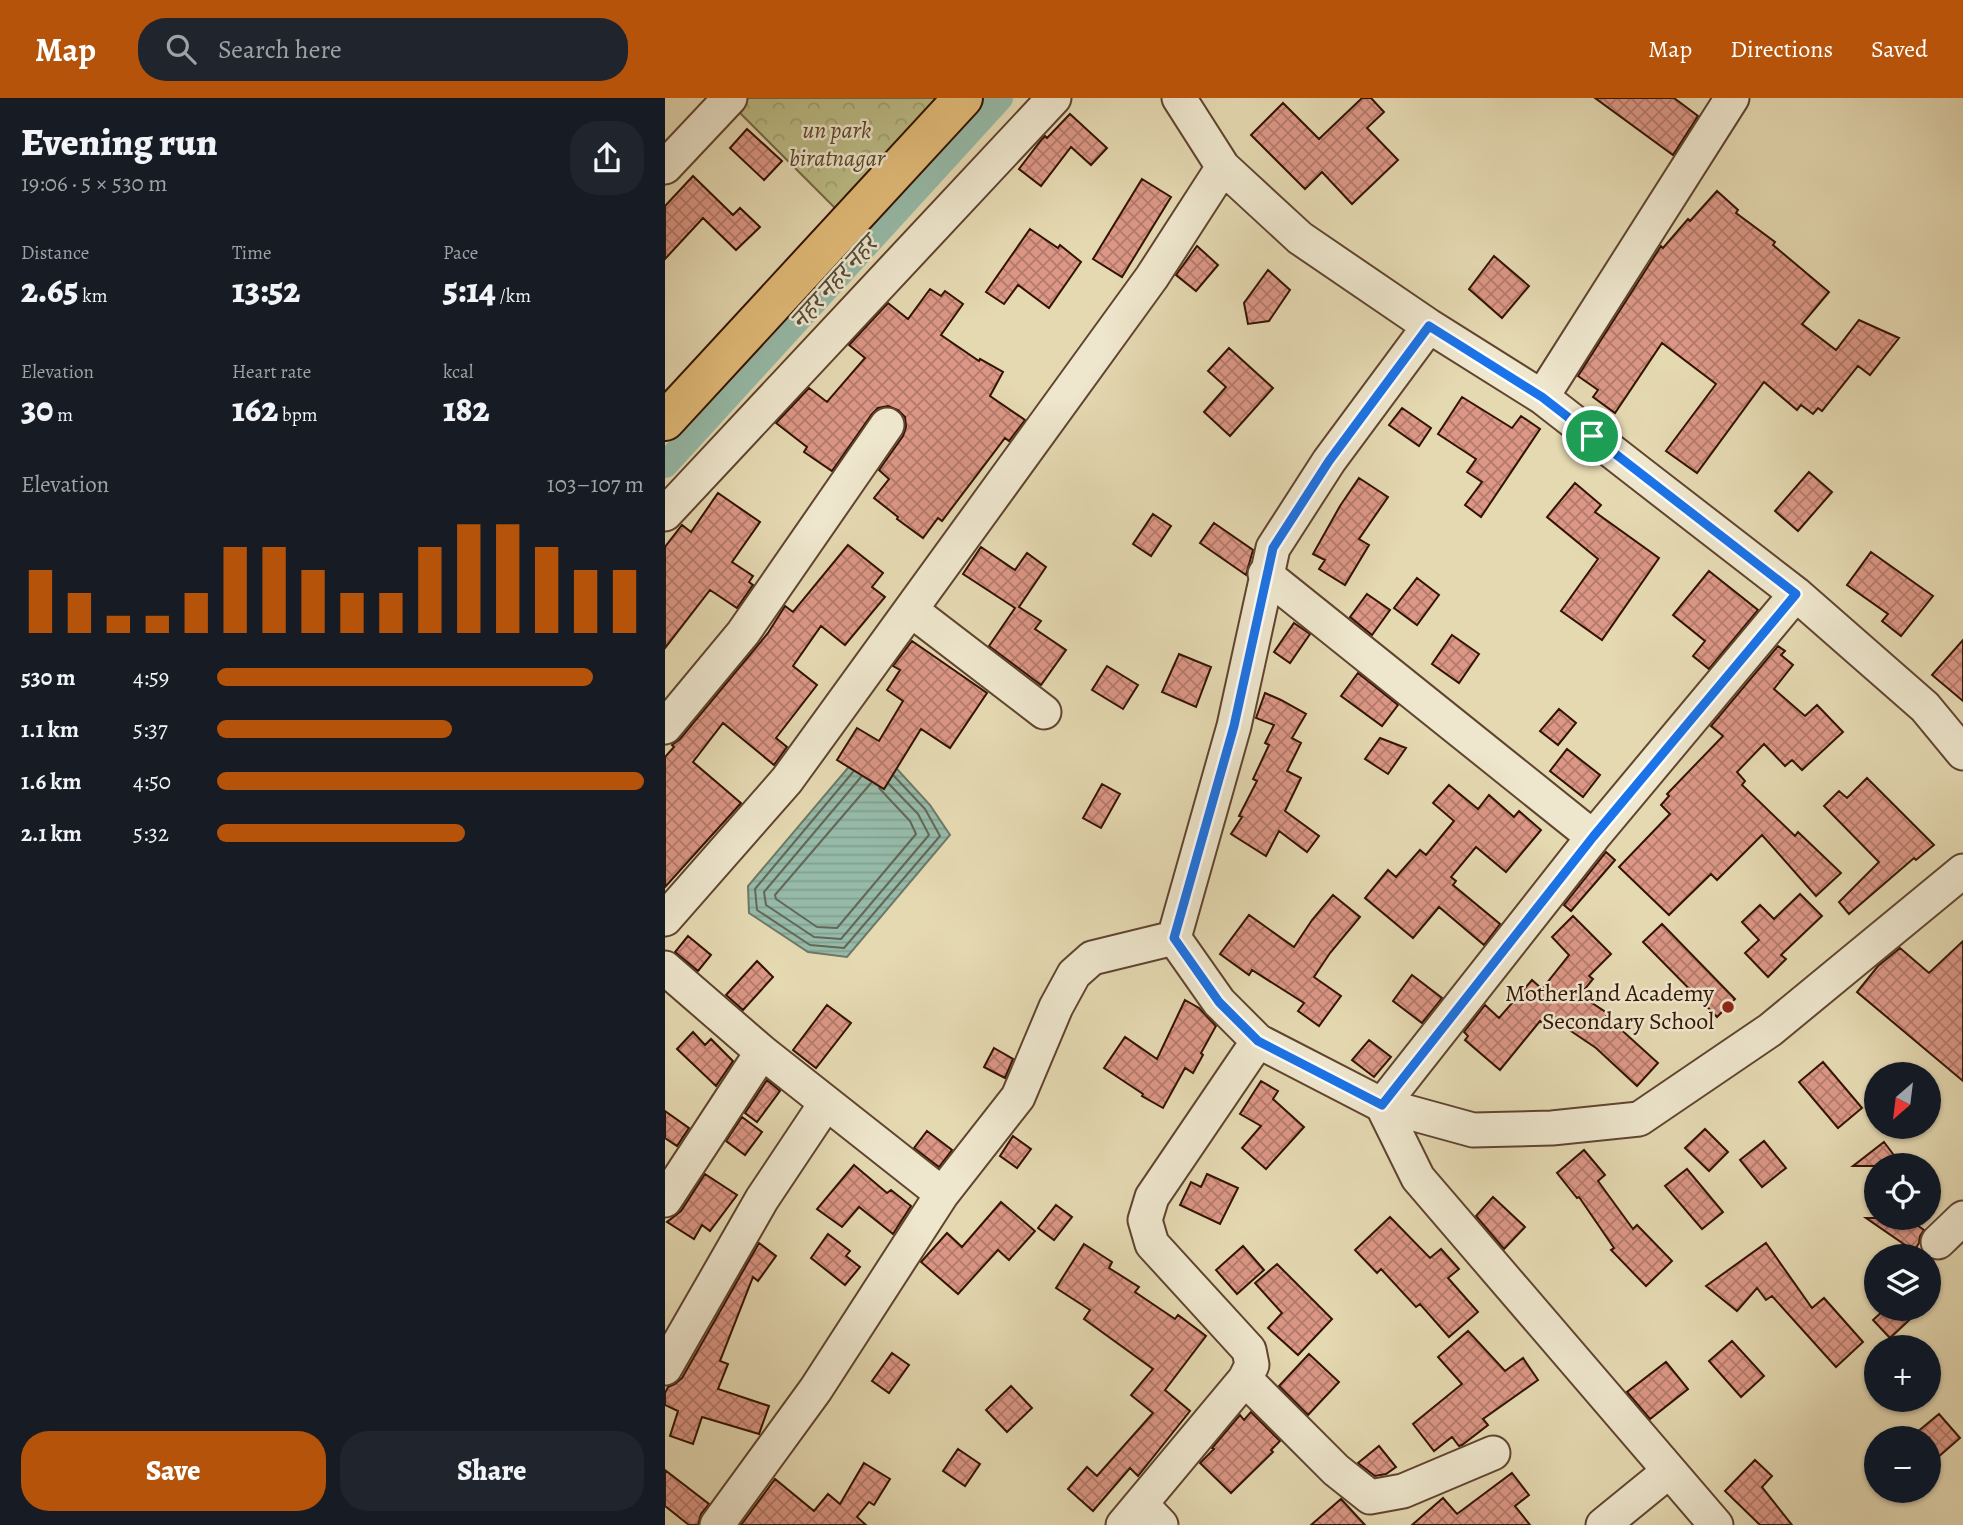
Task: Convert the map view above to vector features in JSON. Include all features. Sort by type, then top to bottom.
[{"type":"main road","points":[[665,421],[963,98]]},
{"type":"street","points":[[665,167],[730,98]]},
{"type":"street","points":[[665,514],[1054,98]]},
{"type":"street","points":[[1179,98],[1223,167],[1300,238],[1429,326],[1542,397],[1796,594],[1925,707],[1963,753]]},
{"type":"street","points":[[1542,397],[1732,98]]},
{"type":"street","points":[[665,919],[787,780],[1152,277],[1223,167]]},
{"type":"street","points":[[1174,938],[1234,726],[1265,574],[1273,548],[1329,461],[1429,326]]},
{"type":"street","points":[[665,727],[743,633],[887,425]]},
{"type":"street","points":[[1265,574],[1593,837]]},
{"type":"street","points":[[1382,1105],[1593,837],[1796,594]]},
{"type":"street","points":[[911,610],[1045,712]]},
{"type":"street","points":[[1174,938],[1219,1002],[1258,1041],[1382,1105],[1473,1130],[1552,1128],[1639,1119],[1770,1030],[1963,872]]},
{"type":"street","points":[[717,1525],[816,1389],[942,1194],[1018,1097],[1056,1007],[1074,974],[1092,958],[1174,938]]},
{"type":"street","points":[[665,968],[762,1052],[942,1194]]},
{"type":"street","points":[[1142,1518],[1245,1379],[1252,1365],[1249,1350],[1153,1244],[1146,1220],[1152,1197],[1258,1041]]},
{"type":"street","points":[[665,1200],[762,1052]]},
{"type":"street","points":[[665,1368],[762,1199],[826,1103]]},
{"type":"street","points":[[1382,1105],[1418,1178],[1716,1525]]},
{"type":"street","points":[[1938,1242],[1963,1219]]},
{"type":"street","points":[[1245,1379],[1336,1470],[1370,1497],[1403,1491],[1493,1452]]},
{"type":"street","points":[[1603,1525],[1668,1472]]},
{"type":"green space","name":"un park biratnagar","points":[[745,98],[945,98],[836,209],[735,108]]},
{"type":"water","points":[[858,756],[887,758],[930,805],[950,835],[847,957],[808,952],[749,913],[748,886]]},
{"type":"building","points":[[1362,98],[1371,98],[1384,112],[1367,128],[1398,160],[1352,204],[1322,172],[1305,189],[1251,135],[1283,103],[1319,139]]},
{"type":"building","points":[[1595,98],[1674,98],[1698,116],[1673,155]]},
{"type":"building","points":[[1070,114],[1107,148],[1091,165],[1071,147],[1041,186],[1019,169],[1042,139],[1045,136],[1047,138]]},
{"type":"building","points":[[747,129],[782,161],[764,180],[730,148]]},
{"type":"building","points":[[693,176],[733,215],[740,208],[760,227],[736,250],[703,218],[665,259],[665,206]]},
{"type":"building","points":[[1142,179],[1171,197],[1122,277],[1093,259]]},
{"type":"building","points":[[1717,191],[1738,210],[1736,213],[1775,242],[1773,245],[1829,292],[1802,324],[1836,350],[1859,320],[1899,338],[1870,375],[1858,366],[1822,411],[1818,408],[1813,414],[1801,405],[1797,410],[1764,382],[1697,473],[1666,451],[1716,384],[1662,343],[1615,413],[1593,397],[1598,390],[1578,376],[1661,246],[1663,248]]},
{"type":"building","points":[[1030,229],[1058,248],[1060,245],[1081,262],[1049,308],[1018,285],[1004,304],[986,292]]},
{"type":"building","points":[[1197,246],[1218,265],[1196,291],[1176,275]]},
{"type":"building","points":[[1494,256],[1529,286],[1502,318],[1469,289]]},
{"type":"building","points":[[1268,270],[1290,290],[1269,321],[1248,324],[1244,303]]},
{"type":"building","points":[[930,289],[941,296],[945,291],[963,304],[941,335],[979,361],[980,359],[1003,372],[990,396],[1025,420],[1009,441],[1005,438],[942,521],[938,518],[923,538],[874,498],[889,479],[879,470],[903,436],[906,427],[905,417],[898,410],[888,406],[878,408],[832,471],[804,452],[807,447],[776,423],[809,388],[827,402],[865,358],[849,345],[888,303],[908,319]]},
{"type":"building","points":[[1229,348],[1273,388],[1230,436],[1204,412],[1226,387],[1208,371]]},
{"type":"building","points":[[1462,397],[1512,428],[1521,416],[1540,429],[1481,517],[1465,505],[1482,482],[1467,472],[1476,459],[1438,434]]},
{"type":"building","points":[[1402,408],[1431,428],[1419,446],[1389,425]]},
{"type":"building","points":[[1809,472],[1832,492],[1798,531],[1775,511]]},
{"type":"building","points":[[1359,478],[1388,497],[1359,539],[1369,545],[1345,585],[1319,569],[1325,560],[1313,554]]},
{"type":"building","points":[[1575,483],[1601,505],[1595,512],[1659,558],[1602,640],[1561,611],[1598,559],[1547,517]]},
{"type":"building","points":[[718,493],[760,522],[732,562],[753,576],[749,582],[753,585],[737,608],[710,590],[665,648],[665,547],[682,525],[691,532]]},
{"type":"building","points":[[1153,514],[1171,526],[1151,556],[1133,544]]},
{"type":"building","points":[[1214,523],[1253,550],[1246,575],[1200,543]]},
{"type":"building","points":[[848,545],[883,573],[872,587],[885,597],[845,645],[821,626],[793,666],[817,685],[776,738],[787,747],[774,765],[723,723],[693,762],[741,803],[665,887],[665,757],[674,747],[672,745],[680,739],[768,633],[785,606],[793,612]]},
{"type":"building","points":[[981,547],[1015,570],[1027,553],[1046,567],[1019,607],[1041,621],[1035,629],[1066,650],[1041,685],[989,646],[1015,608],[963,574]]},
{"type":"building","points":[[1871,552],[1933,596],[1901,636],[1882,621],[1888,614],[1847,585]]},
{"type":"building","points":[[1709,571],[1758,610],[1709,669],[1693,656],[1705,641],[1673,615]]},
{"type":"building","points":[[1417,578],[1439,595],[1417,625],[1394,608]]},
{"type":"building","points":[[1367,594],[1390,610],[1372,635],[1350,617]]},
{"type":"building","points":[[1294,623],[1310,634],[1290,663],[1274,652]]},
{"type":"building","points":[[1452,635],[1479,654],[1459,683],[1432,664]]},
{"type":"building","points":[[1963,640],[1963,701],[1932,675]]},
{"type":"building","points":[[912,641],[987,693],[950,748],[921,729],[884,789],[837,760],[857,728],[879,741],[903,701],[887,690],[900,670],[893,666]]},
{"type":"building","points":[[1778,646],[1785,651],[1781,655],[1793,665],[1774,689],[1805,716],[1817,705],[1843,732],[1802,770],[1792,760],[1785,766],[1764,744],[1737,772],[1745,781],[1742,785],[1795,836],[1798,832],[1841,873],[1816,896],[1762,835],[1717,880],[1711,874],[1669,915],[1619,867],[1670,814],[1661,805],[1669,796],[1667,794],[1723,736],[1711,726]]},
{"type":"building","points":[[1179,654],[1211,667],[1196,707],[1162,692]]},
{"type":"building","points":[[1107,666],[1138,685],[1123,709],[1092,690]]},
{"type":"building","points":[[1358,673],[1398,705],[1382,726],[1341,696]]},
{"type":"building","points":[[1265,693],[1306,714],[1292,738],[1301,743],[1287,771],[1301,778],[1285,811],[1319,836],[1307,852],[1279,831],[1266,856],[1231,834],[1242,817],[1239,816],[1257,781],[1253,779],[1269,745],[1265,743],[1274,725],[1256,718]]},
{"type":"building","points":[[1559,709],[1576,723],[1558,745],[1540,731]]},
{"type":"building","points":[[1380,738],[1406,748],[1388,774],[1365,759]]},
{"type":"building","points":[[1567,749],[1600,775],[1583,797],[1550,771]]},
{"type":"building","points":[[1867,778],[1934,845],[1916,860],[1914,858],[1849,914],[1839,902],[1879,862],[1824,806],[1839,791],[1847,798]]},
{"type":"building","points":[[1102,784],[1120,794],[1101,828],[1083,818]]},
{"type":"building","points":[[1449,785],[1478,809],[1489,795],[1514,817],[1519,811],[1541,830],[1506,872],[1476,847],[1451,877],[1456,881],[1453,885],[1500,924],[1484,945],[1439,907],[1413,938],[1365,898],[1388,870],[1396,877],[1420,850],[1426,855],[1454,821],[1433,803]]},
{"type":"building","points":[[1606,852],[1615,860],[1571,911],[1564,905]]},
{"type":"building","points":[[1800,894],[1822,916],[1781,955],[1786,959],[1768,977],[1745,953],[1759,940],[1742,922],[1760,905],[1774,919]]},
{"type":"building","points":[[1333,895],[1360,917],[1314,977],[1341,996],[1319,1026],[1298,1011],[1304,1003],[1252,970],[1249,975],[1220,954],[1249,915],[1294,947]]},
{"type":"building","points":[[1573,916],[1611,954],[1589,976],[1593,979],[1580,995],[1607,1013],[1606,1016],[1658,1063],[1637,1086],[1596,1048],[1553,1019],[1546,1027],[1540,1021],[1500,1070],[1465,1040],[1468,1036],[1464,1032],[1485,1005],[1499,1018],[1532,980],[1542,989],[1569,955],[1552,937]]},
{"type":"building","points":[[1662,924],[1735,999],[1717,1017],[1643,942]]},
{"type":"building","points":[[688,936],[711,955],[698,971],[675,952]]},
{"type":"building","points":[[1963,941],[1963,1081],[1857,992],[1878,966],[1900,948],[1929,973]]},
{"type":"building","points":[[757,961],[773,977],[743,1010],[726,995]]},
{"type":"building","points":[[1412,975],[1442,998],[1422,1023],[1393,1001]]},
{"type":"building","points":[[1185,1000],[1199,1008],[1216,1026],[1193,1073],[1185,1068],[1163,1108],[1104,1068],[1125,1037],[1157,1059]]},
{"type":"building","points":[[827,1005],[851,1023],[816,1068],[793,1050]]},
{"type":"building","points":[[693,1032],[705,1045],[711,1039],[733,1061],[716,1086],[677,1049]]},
{"type":"building","points":[[1369,1040],[1391,1057],[1374,1077],[1352,1060]]},
{"type":"building","points":[[994,1048],[1013,1059],[1005,1078],[984,1067]]},
{"type":"building","points":[[1823,1062],[1862,1108],[1838,1128],[1799,1082]]},
{"type":"building","points":[[767,1080],[780,1091],[757,1122],[745,1113]]},
{"type":"building","points":[[1261,1081],[1278,1091],[1273,1099],[1304,1127],[1266,1169],[1242,1148],[1261,1126],[1240,1114]]},
{"type":"building","points":[[665,1111],[689,1128],[677,1146],[665,1138]]},
{"type":"building","points":[[742,1117],[762,1132],[745,1155],[726,1141]]},
{"type":"building","points":[[1705,1129],[1728,1152],[1709,1171],[1685,1148]]},
{"type":"building","points":[[927,1131],[952,1150],[939,1167],[914,1148]]},
{"type":"building","points":[[1013,1136],[1031,1149],[1017,1168],[1000,1156]]},
{"type":"building","points":[[1764,1141],[1786,1168],[1762,1187],[1740,1160]]},
{"type":"building","points":[[1884,1142],[1892,1153],[1870,1153]]},
{"type":"building","points":[[1584,1150],[1605,1175],[1598,1181],[1633,1229],[1637,1225],[1672,1261],[1646,1286],[1611,1250],[1614,1248],[1579,1197],[1577,1198],[1557,1173]]},
{"type":"building","points":[[1864,1157],[1864,1166],[1853,1166]]},
{"type":"building","points":[[854,1165],[887,1193],[891,1190],[911,1206],[893,1234],[859,1207],[842,1227],[817,1209]]},
{"type":"building","points":[[1687,1169],[1723,1212],[1702,1229],[1665,1186]]},
{"type":"building","points":[[705,1174],[737,1195],[710,1231],[702,1225],[694,1239],[667,1222],[681,1211]]},
{"type":"building","points":[[1207,1174],[1238,1188],[1220,1224],[1180,1205],[1191,1182],[1201,1187]]},
{"type":"building","points":[[1493,1197],[1525,1227],[1504,1249],[1476,1216]]},
{"type":"building","points":[[1001,1202],[1035,1231],[1009,1260],[998,1250],[958,1294],[921,1262],[947,1233],[962,1247]]},
{"type":"building","points":[[1056,1205],[1072,1217],[1054,1240],[1038,1228]]},
{"type":"building","points":[[1390,1217],[1430,1258],[1441,1249],[1459,1269],[1448,1278],[1478,1312],[1449,1337],[1420,1304],[1416,1307],[1381,1269],[1377,1273],[1355,1250]]},
{"type":"building","points":[[1883,1230],[1924,1230],[1918,1244],[1904,1244]]},
{"type":"building","points":[[828,1234],[850,1251],[846,1256],[860,1267],[845,1285],[811,1258]]},
{"type":"building","points":[[759,1243],[776,1256],[758,1281],[753,1277],[720,1361],[728,1364],[718,1389],[769,1406],[759,1434],[702,1417],[693,1444],[670,1436],[678,1411],[665,1405],[665,1393],[668,1387],[682,1378]]},
{"type":"building","points":[[1766,1243],[1812,1308],[1824,1298],[1863,1342],[1836,1367],[1772,1296],[1766,1300],[1757,1288],[1737,1311],[1706,1286]]},
{"type":"building","points":[[1084,1244],[1112,1262],[1109,1268],[1139,1287],[1135,1292],[1175,1319],[1178,1315],[1206,1336],[1165,1390],[1190,1411],[1138,1476],[1130,1468],[1093,1511],[1068,1489],[1087,1467],[1097,1476],[1153,1413],[1131,1395],[1153,1369],[1084,1319],[1090,1310],[1056,1288]]},
{"type":"building","points":[[1243,1246],[1264,1270],[1237,1294],[1216,1270]]},
{"type":"building","points":[[1277,1264],[1332,1319],[1298,1355],[1268,1328],[1282,1313],[1255,1283]]},
{"type":"building","points":[[1874,1321],[1908,1321],[1893,1335],[1887,1335]]},
{"type":"building","points":[[1468,1331],[1505,1371],[1523,1358],[1538,1380],[1483,1419],[1488,1425],[1462,1445],[1459,1446],[1452,1437],[1434,1451],[1413,1424],[1462,1384],[1438,1357]]},
{"type":"building","points":[[1732,1341],[1764,1376],[1741,1397],[1709,1361]]},
{"type":"building","points":[[892,1353],[909,1365],[889,1393],[872,1381]]},
{"type":"building","points":[[1309,1354],[1339,1382],[1308,1415],[1279,1386]]},
{"type":"building","points":[[1666,1362],[1688,1389],[1650,1419],[1627,1392]]},
{"type":"building","points":[[1011,1386],[1032,1408],[1007,1432],[986,1410]]},
{"type":"building","points":[[1251,1412],[1280,1441],[1271,1450],[1273,1452],[1231,1493],[1200,1463],[1240,1415],[1244,1420]]},
{"type":"building","points":[[1939,1414],[1960,1438],[1941,1455],[1941,1426],[1924,1426]]},
{"type":"building","points":[[1379,1446],[1396,1467],[1386,1474],[1375,1476],[1358,1463]]},
{"type":"building","points":[[958,1449],[980,1464],[965,1486],[943,1471]]},
{"type":"building","points":[[1755,1460],[1772,1476],[1762,1487],[1792,1525],[1760,1525],[1725,1491]]},
{"type":"building","points":[[864,1463],[890,1479],[874,1505],[869,1502],[857,1517],[866,1525],[741,1525],[775,1479],[814,1511],[828,1494],[840,1504]]},
{"type":"building","points":[[665,1470],[709,1504],[701,1514],[698,1525],[689,1525],[665,1506]]},
{"type":"building","points":[[1512,1473],[1529,1495],[1515,1506],[1530,1525],[1412,1525],[1443,1498],[1457,1514]]},
{"type":"building","points":[[1341,1499],[1365,1525],[1311,1525]]},
{"type":"waterway","name":"नहर नहर नहर","points":[[665,465],[1000,98]]},
{"type":"place","name":"Motherland Academy Secondary School","points":[[1728,1007]]},
{"type":"route","points":[[1429,326],[1542,397],[1592,436],[1796,594],[1593,837],[1382,1105],[1258,1041],[1219,1002],[1174,938],[1234,726],[1265,574],[1273,548],[1329,461],[1429,326]]}]
